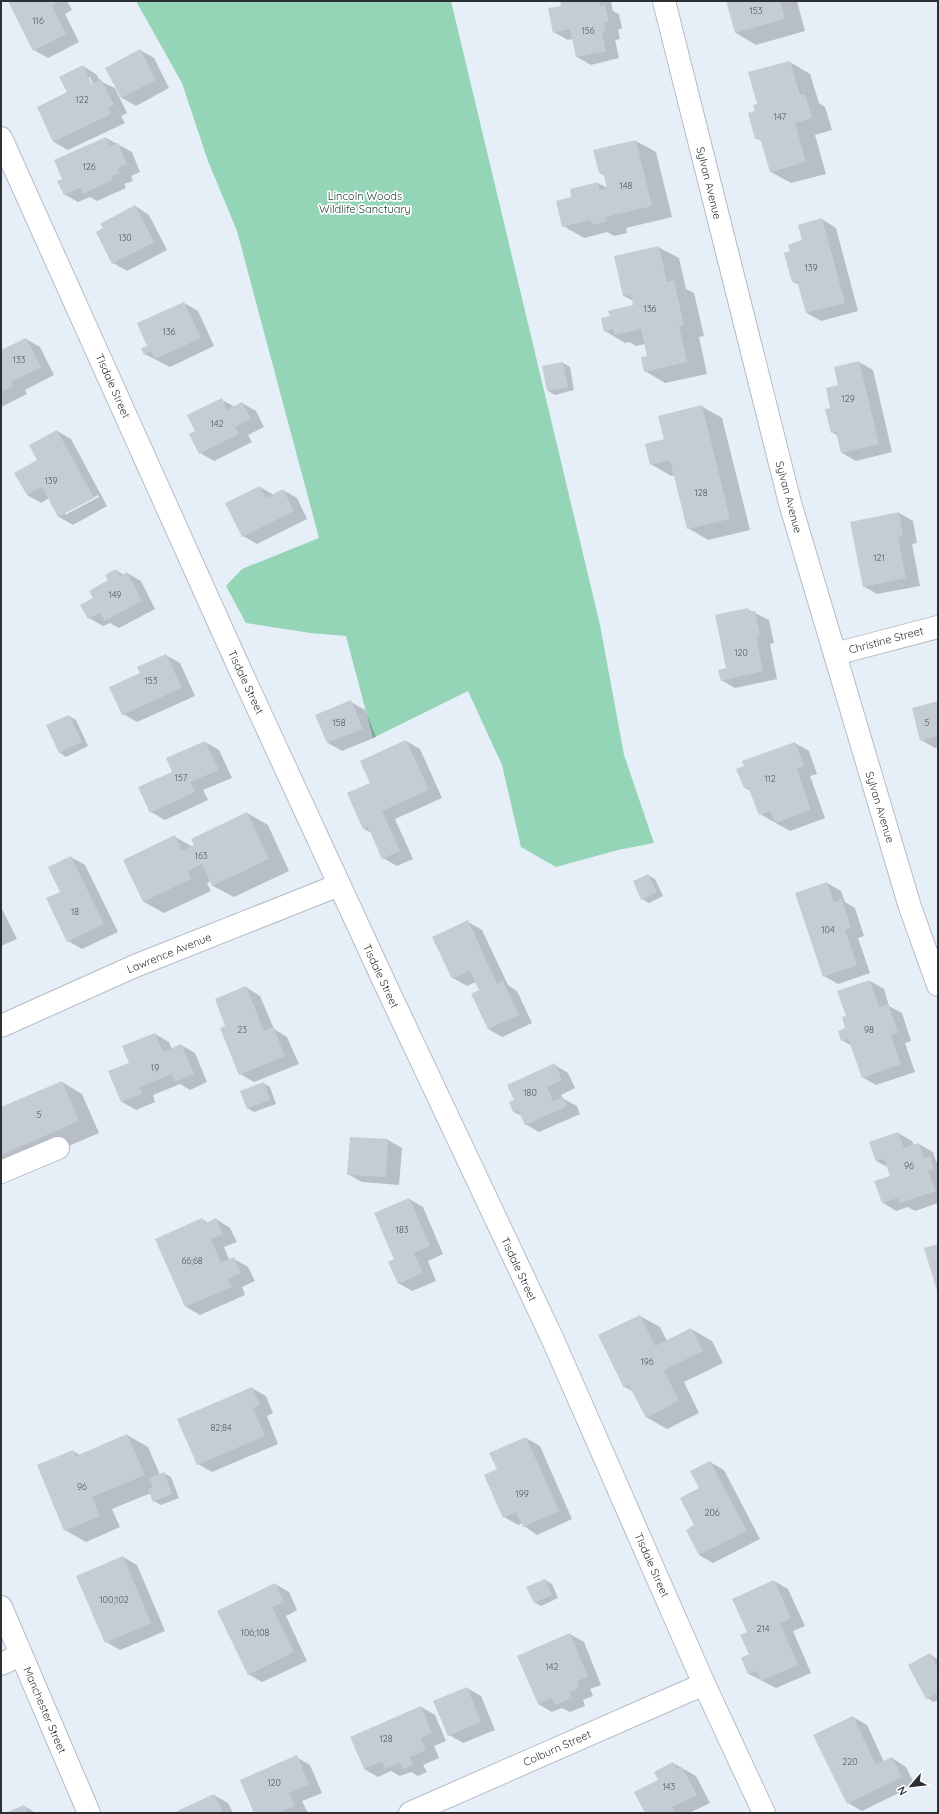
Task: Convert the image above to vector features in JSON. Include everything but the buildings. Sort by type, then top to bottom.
[{"type":"street","name":"Sylvan Avenue","points":[[664,1],[790,503],[910,907],[938,986]]},
{"type":"street","name":"Tisdale Street","points":[[1,138],[228,644],[553,1340],[704,1684],[764,1813]]},
{"type":"street","name":"Christine Street","points":[[835,654],[938,627]]},
{"type":"street","name":"Lawrence Avenue","points":[[1,1026],[135,966],[340,885]]},
{"type":"street","points":[[1,1172],[58,1148]]},
{"type":"street","name":"Manchester Street","points":[[1,1608],[89,1813]]},
{"type":"street","points":[[1,1664],[21,1655]]},
{"type":"street","name":"Colburn Street","points":[[412,1813],[704,1684]]},
{"type":"green space","name":"Lincoln Woods Wildlife Sanctuary","points":[[136,1],[451,1],[600,625],[624,755],[654,843],[618,850],[556,867],[521,847],[502,765],[468,691],[373,738],[346,636],[310,633],[246,623],[226,586],[242,569],[319,538],[237,231],[208,161],[182,83]]}]
